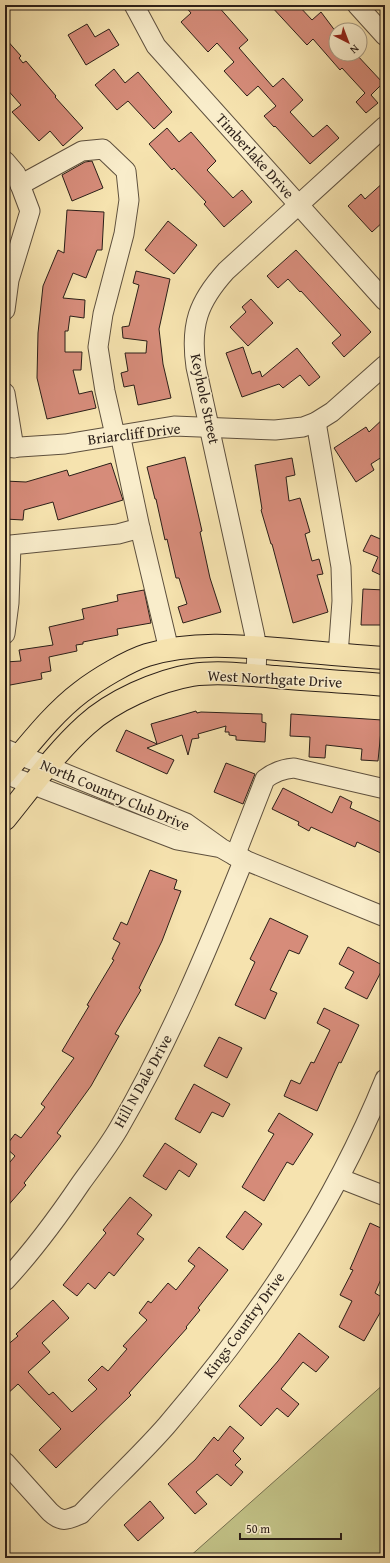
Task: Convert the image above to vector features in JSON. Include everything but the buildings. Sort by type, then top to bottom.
[{"type":"main road","name":"West Northgate Drive","points":[[5,774],[13,752],[54,717],[81,691],[118,669],[146,656],[169,650],[208,646],[257,648],[385,658]]},
{"type":"main road","name":"West Northgate Drive","points":[[5,819],[48,766],[86,725],[100,714],[139,692],[163,682],[192,675],[256,675],[385,685]]},
{"type":"street","name":"Timberlake Drive","points":[[134,5],[156,46],[385,301]]},
{"type":"street","points":[[357,5],[385,36]]},
{"type":"street","name":"Keyhole Street","points":[[256,675],[257,648],[196,367],[193,335],[203,301],[213,285],[226,271],[385,126]]},
{"type":"street","points":[[20,185],[82,151],[103,149],[126,172],[129,200],[124,234],[102,314],[98,347],[108,409],[118,434],[169,650]]},
{"type":"street","points":[[5,161],[16,174],[30,211],[10,280],[5,310]]},
{"type":"street","name":"Briarcliff Drive","points":[[10,448],[65,444],[118,434],[174,426],[210,429],[287,429],[302,427],[316,422],[332,412],[385,365]]},
{"type":"street","points":[[5,393],[10,448]]},
{"type":"street","points":[[316,422],[341,567],[342,602],[338,655]]},
{"type":"street","points":[[5,634],[9,603],[8,545],[118,534],[140,528]]},
{"type":"street","name":"North Country Club Drive","points":[[13,752],[186,823],[233,855]]},
{"type":"street","name":"Hill N Dale Drive","points":[[5,1281],[16,1270],[63,1209],[118,1129],[171,1032],[217,924],[233,855],[265,779],[274,772],[294,768],[385,789]]},
{"type":"street","name":"North Country Club Drive","points":[[5,774],[177,840],[233,855],[385,917]]},
{"type":"street","name":"Kings Country Drive","points":[[5,1462],[58,1519],[69,1519],[81,1514],[166,1426],[240,1335],[270,1292],[339,1178],[375,1104],[385,1079]]},
{"type":"street","points":[[339,1178],[385,1196]]},
{"type":"green space","points":[[385,1383],[385,1558],[188,1558]]}]
